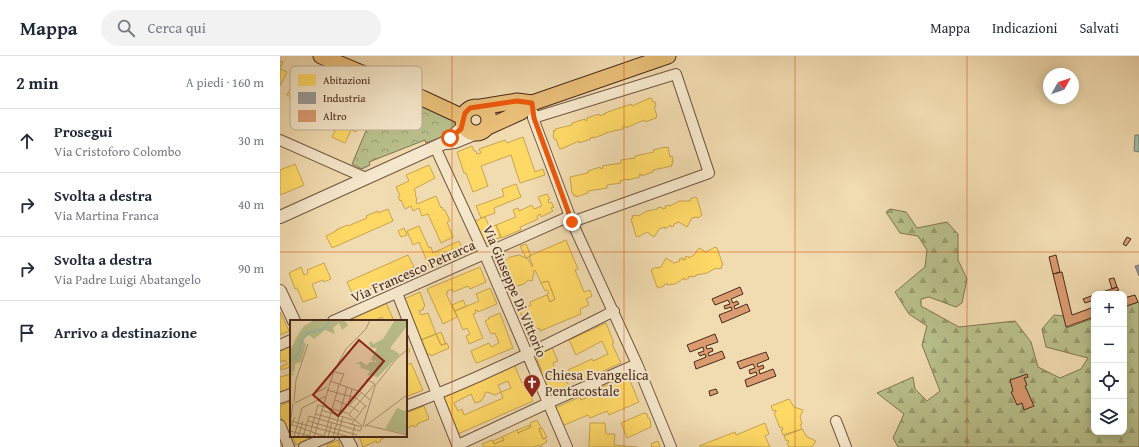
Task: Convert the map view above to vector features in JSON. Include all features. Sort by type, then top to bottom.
[{"type":"main road","points":[[321,56],[345,66]]},
{"type":"main road","points":[[470,113],[466,129],[473,133],[521,112],[532,103],[668,56]]},
{"type":"main road","points":[[422,98],[470,113],[517,101],[532,103]]},
{"type":"main road","points":[[470,113],[484,109],[489,116],[490,124],[482,130]]},
{"type":"street","name":"Via Francesco Petrarca","points":[[335,320],[485,254],[571,219],[709,173],[676,74],[534,118]]},
{"type":"street","points":[[532,103],[534,118],[571,219],[637,364],[671,447]]},
{"type":"street","points":[[280,217],[439,145],[461,129],[470,113]]},
{"type":"street","points":[[439,145],[455,142],[482,130]]},
{"type":"street","points":[[280,140],[366,178]]},
{"type":"street","name":"Via Giuseppe Di Vittorio","points":[[439,145],[566,447]]},
{"type":"street","points":[[280,291],[294,320]]},
{"type":"street","points":[[397,293],[458,446],[548,402],[637,364]]},
{"type":"street","points":[[407,406],[438,395],[614,312]]},
{"type":"street","points":[[280,345],[290,340]]},
{"type":"street","points":[[280,398],[290,394]]},
{"type":"street","points":[[836,421],[846,447]]},
{"type":"street","points":[[280,424],[289,447]]},
{"type":"street","points":[[304,447],[328,437]]},
{"type":"street","points":[[346,437],[351,447]]},
{"type":"green space","points":[[422,105],[452,116],[455,121],[455,126],[452,130],[442,137],[426,143],[425,140],[369,162],[370,165],[362,169],[352,164],[366,130],[422,130]]},
{"type":"green space","points":[[890,209],[906,212],[917,228],[947,222],[958,234],[958,260],[967,279],[962,303],[956,307],[929,297],[921,299],[921,306],[959,327],[1015,321],[1031,342],[1038,367],[1060,378],[1081,369],[1088,358],[1046,347],[1042,329],[1054,315],[1064,316],[1067,328],[1091,319],[1091,435],[1127,435],[1127,306],[1139,302],[1139,447],[898,447],[893,438],[904,414],[877,393],[913,377],[915,389],[927,401],[940,391],[922,345],[927,326],[909,314],[895,292],[925,267],[927,250],[918,236],[900,233],[886,212]]},
{"type":"shaded area","points":[[1135,135],[1139,135],[1139,152],[1134,151]]},
{"type":"building: Abitazioni","points":[[280,61],[283,62],[280,69]]},
{"type":"building: Abitazioni","points":[[280,69],[287,72],[280,86]]},
{"type":"building: Abitazioni","points":[[290,89],[290,96],[287,95]]},
{"type":"building: Abitazioni","points":[[650,98],[653,102],[655,102],[656,106],[654,107],[657,116],[656,118],[645,122],[644,120],[626,128],[625,126],[623,129],[605,133],[579,143],[579,141],[561,149],[559,148],[556,139],[554,139],[553,131],[555,131],[555,129],[572,125],[572,123],[585,119],[586,121],[587,118],[599,114],[600,116],[631,104],[632,106]]},
{"type":"building: Abitazioni","points":[[333,130],[351,130],[345,143],[332,137],[335,131]]},
{"type":"building: Abitazioni","points":[[523,137],[535,172],[543,169],[545,175],[520,183],[511,155],[481,166],[488,186],[473,192],[466,173],[464,173],[457,152],[472,146],[477,154],[481,153],[479,149],[505,140],[507,143]]},
{"type":"building: Abitazioni","points":[[668,147],[670,157],[672,156],[672,166],[653,170],[653,172],[641,176],[641,174],[639,175],[640,177],[620,181],[621,183],[607,185],[607,188],[588,191],[588,193],[576,197],[576,195],[574,196],[572,193],[570,177],[588,173],[588,171],[600,167],[601,169],[603,168],[602,166],[621,163],[621,160],[635,158],[635,156],[654,152],[653,150]]},
{"type":"building: Abitazioni","points":[[295,164],[304,185],[280,195],[280,170]]},
{"type":"building: Abitazioni","points":[[429,165],[435,178],[414,189],[417,204],[436,196],[441,208],[442,207],[444,211],[445,210],[450,221],[447,222],[453,237],[441,243],[428,214],[422,216],[419,208],[413,211],[411,206],[405,209],[398,197],[400,196],[396,187],[409,181],[406,175]]},
{"type":"building: Abitazioni","points":[[516,184],[521,197],[494,208],[495,213],[481,218],[476,206],[504,196],[502,189]]},
{"type":"building: Abitazioni","points":[[547,194],[550,199],[548,200],[549,203],[551,202],[554,207],[551,208],[553,211],[541,217],[540,214],[537,216],[538,219],[520,227],[521,230],[501,238],[496,225],[516,217],[513,210],[518,208],[519,211],[532,205],[534,209],[542,206],[538,197]]},
{"type":"building: Abitazioni","points":[[695,197],[697,198],[702,215],[698,218],[692,218],[687,227],[679,222],[674,224],[674,226],[671,227],[670,225],[665,229],[665,227],[659,229],[654,237],[647,232],[638,237],[636,236],[631,219],[633,218],[632,216],[638,216],[647,211],[658,209],[657,208],[666,208],[665,206],[670,206],[679,201],[690,201],[690,199]]},
{"type":"building: Abitazioni","points":[[388,209],[393,221],[332,248],[326,236],[347,225],[348,226],[367,218],[366,216]]},
{"type":"building: Abitazioni","points":[[485,217],[490,228],[496,225],[501,237],[485,244],[475,221]]},
{"type":"building: Abitazioni","points":[[419,226],[429,248],[431,247],[433,253],[459,241],[465,255],[430,269],[419,242],[413,245],[407,231]]},
{"type":"building: Abitazioni","points":[[404,228],[407,235],[401,237],[398,231]]},
{"type":"building: Abitazioni","points":[[566,240],[578,269],[575,270],[584,292],[590,290],[592,296],[586,299],[589,305],[580,309],[581,314],[540,331],[539,328],[529,332],[519,310],[531,305],[530,302],[547,295],[550,302],[555,299],[548,281],[541,283],[535,270],[533,271],[532,281],[528,280],[524,284],[517,286],[508,283],[502,276],[501,269],[503,263],[510,257],[519,255],[528,259],[532,267],[533,266],[529,256]]},
{"type":"building: Abitazioni","points":[[526,244],[531,256],[526,258],[520,246]]},
{"type":"building: Abitazioni","points":[[715,247],[717,248],[723,265],[721,266],[722,268],[716,268],[707,273],[688,277],[689,278],[684,280],[684,278],[675,284],[667,285],[667,283],[659,288],[657,287],[651,270],[656,267],[661,267],[666,258],[674,263],[680,261],[679,259],[683,258],[683,260],[686,259],[685,257],[688,256],[689,258],[694,255],[699,248],[706,252]]},
{"type":"building: Abitazioni","points":[[408,255],[414,267],[404,272],[405,274],[393,279],[393,277],[373,286],[374,287],[353,295],[347,282]]},
{"type":"building: Abitazioni","points":[[324,263],[331,279],[312,284],[317,297],[303,302],[297,288],[295,289],[289,273],[301,267],[304,275],[308,273],[307,270]]},
{"type":"building: Abitazioni","points":[[480,267],[486,282],[470,289],[468,286],[453,292],[452,289],[447,291],[448,293],[446,293],[457,317],[443,324],[427,289]]},
{"type":"building: Abitazioni","points":[[548,281],[555,299],[550,302],[547,294],[549,293],[547,290],[545,291],[541,283]]},
{"type":"building: Abitazioni","points":[[490,288],[497,304],[478,312],[475,310],[476,313],[473,314],[483,338],[469,344],[466,336],[470,334],[467,328],[463,330],[455,311],[479,301],[476,294]]},
{"type":"building: Abitazioni","points":[[420,292],[425,306],[423,308],[424,309],[419,311],[421,315],[428,313],[436,334],[421,340],[404,299]]},
{"type":"building: Abitazioni","points":[[463,300],[466,306],[455,311],[452,305]]},
{"type":"building: Abitazioni","points":[[386,303],[394,320],[384,320],[382,317],[376,320],[348,320]]},
{"type":"building: Abitazioni","points":[[280,312],[289,331],[280,335]]},
{"type":"building: Abitazioni","points":[[500,313],[513,348],[476,363],[471,351],[489,343],[491,347],[499,343],[495,333],[491,334],[485,321],[489,319],[488,318]]},
{"type":"building: Abitazioni","points":[[606,323],[614,343],[612,344],[621,363],[599,373],[598,371],[588,375],[589,377],[584,379],[583,377],[573,382],[568,370],[592,359],[593,361],[608,354],[602,341],[576,355],[569,340]]},
{"type":"building: Abitazioni","points":[[441,332],[446,344],[441,345],[436,334]]},
{"type":"building: Abitazioni","points":[[436,334],[441,345],[447,343],[449,348],[431,356],[430,354],[428,355],[421,340]]},
{"type":"building: Abitazioni","points":[[290,346],[290,367],[281,370],[280,367],[287,364],[285,360],[280,362],[280,350]]},
{"type":"building: Abitazioni","points":[[552,348],[558,361],[553,363],[555,369],[549,372],[553,380],[564,376],[569,386],[555,392],[554,389],[547,392],[540,372],[542,371],[535,355]]},
{"type":"building: Abitazioni","points":[[411,363],[423,390],[407,397],[407,365]]},
{"type":"building: Abitazioni","points":[[514,364],[522,383],[525,382],[533,401],[458,434],[441,396]],"holes":[[[508,381],[511,388],[501,392],[498,385]],[[487,392],[495,395],[501,392],[503,398],[464,415],[462,409],[458,411],[454,403],[471,394],[475,403],[481,401],[485,395],[484,394]]]},
{"type":"building: Abitazioni","points":[[290,374],[290,390],[280,395],[280,377]]},
{"type":"building: Abitazioni","points":[[628,376],[639,402],[609,415],[607,411],[590,418],[588,415],[562,426],[555,408],[580,397],[581,400],[599,392],[597,389]]},
{"type":"building: Abitazioni","points":[[789,399],[794,407],[803,410],[800,417],[802,424],[800,425],[802,429],[783,435],[781,430],[783,430],[782,427],[780,428],[774,413],[776,410],[773,411],[771,406]]},
{"type":"building: Abitazioni","points":[[290,401],[289,435],[280,415],[280,406]]},
{"type":"building: Abitazioni","points":[[424,406],[429,419],[417,424],[418,425],[414,427],[413,425],[407,428],[407,413]]},
{"type":"building: Abitazioni","points":[[644,413],[647,414],[648,418],[650,419],[651,427],[627,438],[621,423]]},
{"type":"building: Abitazioni","points":[[537,420],[541,428],[539,429],[543,439],[545,438],[547,442],[541,445],[542,447],[539,445],[534,447],[484,447],[482,444],[492,440],[494,444],[504,440],[502,437],[517,430],[518,433],[531,427],[530,423]]},
{"type":"building: Abitazioni","points":[[590,423],[605,423],[606,434],[615,434],[614,445],[637,447],[589,447]]},
{"type":"building: Abitazioni","points":[[765,423],[769,434],[765,436],[770,447],[699,446],[735,432],[736,435]]},
{"type":"building: Abitazioni","points":[[530,425],[531,427],[518,433],[517,430]]},
{"type":"building: Abitazioni","points":[[542,428],[547,437],[543,439],[539,429]]},
{"type":"building: Abitazioni","points":[[802,429],[807,437],[816,441],[812,447],[789,447],[787,443],[789,442],[788,440],[786,441],[784,436]]},
{"type":"building: Abitazioni","points":[[292,437],[315,437],[296,445]]},
{"type":"building: Abitazioni","points":[[359,437],[386,437],[377,443],[376,441],[363,447]]},
{"type":"building: Abitazioni","points":[[502,437],[504,440],[494,444],[493,441]]},
{"type":"building: Abitazioni","points":[[338,440],[340,447],[328,447],[327,445]]},
{"type":"building: Abitazioni","points":[[658,441],[660,447],[652,447],[651,444]]},
{"type":"building: Industria","points":[[1139,265],[1139,276],[1135,266]]},
{"type":"building: Altro","points":[[1127,237],[1131,239],[1126,246],[1123,244]]},
{"type":"building: Altro","points":[[1056,255],[1060,272],[1053,274],[1049,257]]},
{"type":"building: Altro","points":[[1062,272],[1072,315],[1091,308],[1091,318],[1066,327],[1053,274]]},
{"type":"building: Altro","points":[[1114,278],[1117,287],[1112,289],[1109,279]]},
{"type":"building: Altro","points":[[740,287],[743,294],[731,299],[733,303],[737,301],[739,304],[734,306],[735,309],[747,304],[750,311],[722,323],[719,315],[732,310],[731,307],[725,309],[724,306],[730,304],[728,300],[715,305],[712,299]]},
{"type":"building: Altro","points":[[1117,287],[1119,290],[1116,291],[1106,291]]},
{"type":"building: Altro","points":[[1135,295],[1138,302],[1127,306],[1127,297]]},
{"type":"building: Altro","points":[[1091,296],[1091,301],[1085,303],[1083,299]]},
{"type":"building: Altro","points":[[715,334],[718,342],[706,346],[707,349],[712,348],[713,351],[708,353],[709,356],[722,351],[725,358],[696,369],[694,362],[706,357],[705,354],[700,356],[698,353],[704,351],[703,347],[690,352],[687,345]]},
{"type":"building: Altro","points":[[766,352],[769,359],[757,364],[758,367],[763,365],[764,368],[759,370],[760,374],[773,369],[776,376],[747,387],[745,380],[757,375],[756,372],[750,374],[749,370],[755,368],[753,364],[740,369],[737,362]]},
{"type":"building: Altro","points":[[1027,374],[1028,377],[1024,378],[1027,385],[1025,386],[1034,406],[1024,410],[1022,403],[1017,405],[1011,392],[1013,391],[1010,380]]},
{"type":"building: Altro","points":[[716,389],[718,393],[710,396],[709,391]]},
{"type":"place","name":"Chiesa Evangelica Pentacostale","points":[[532,398]]},
{"type":"route","points":[[450,138],[461,129],[463,117],[470,108],[517,101],[532,103],[534,118],[572,222]]}]
